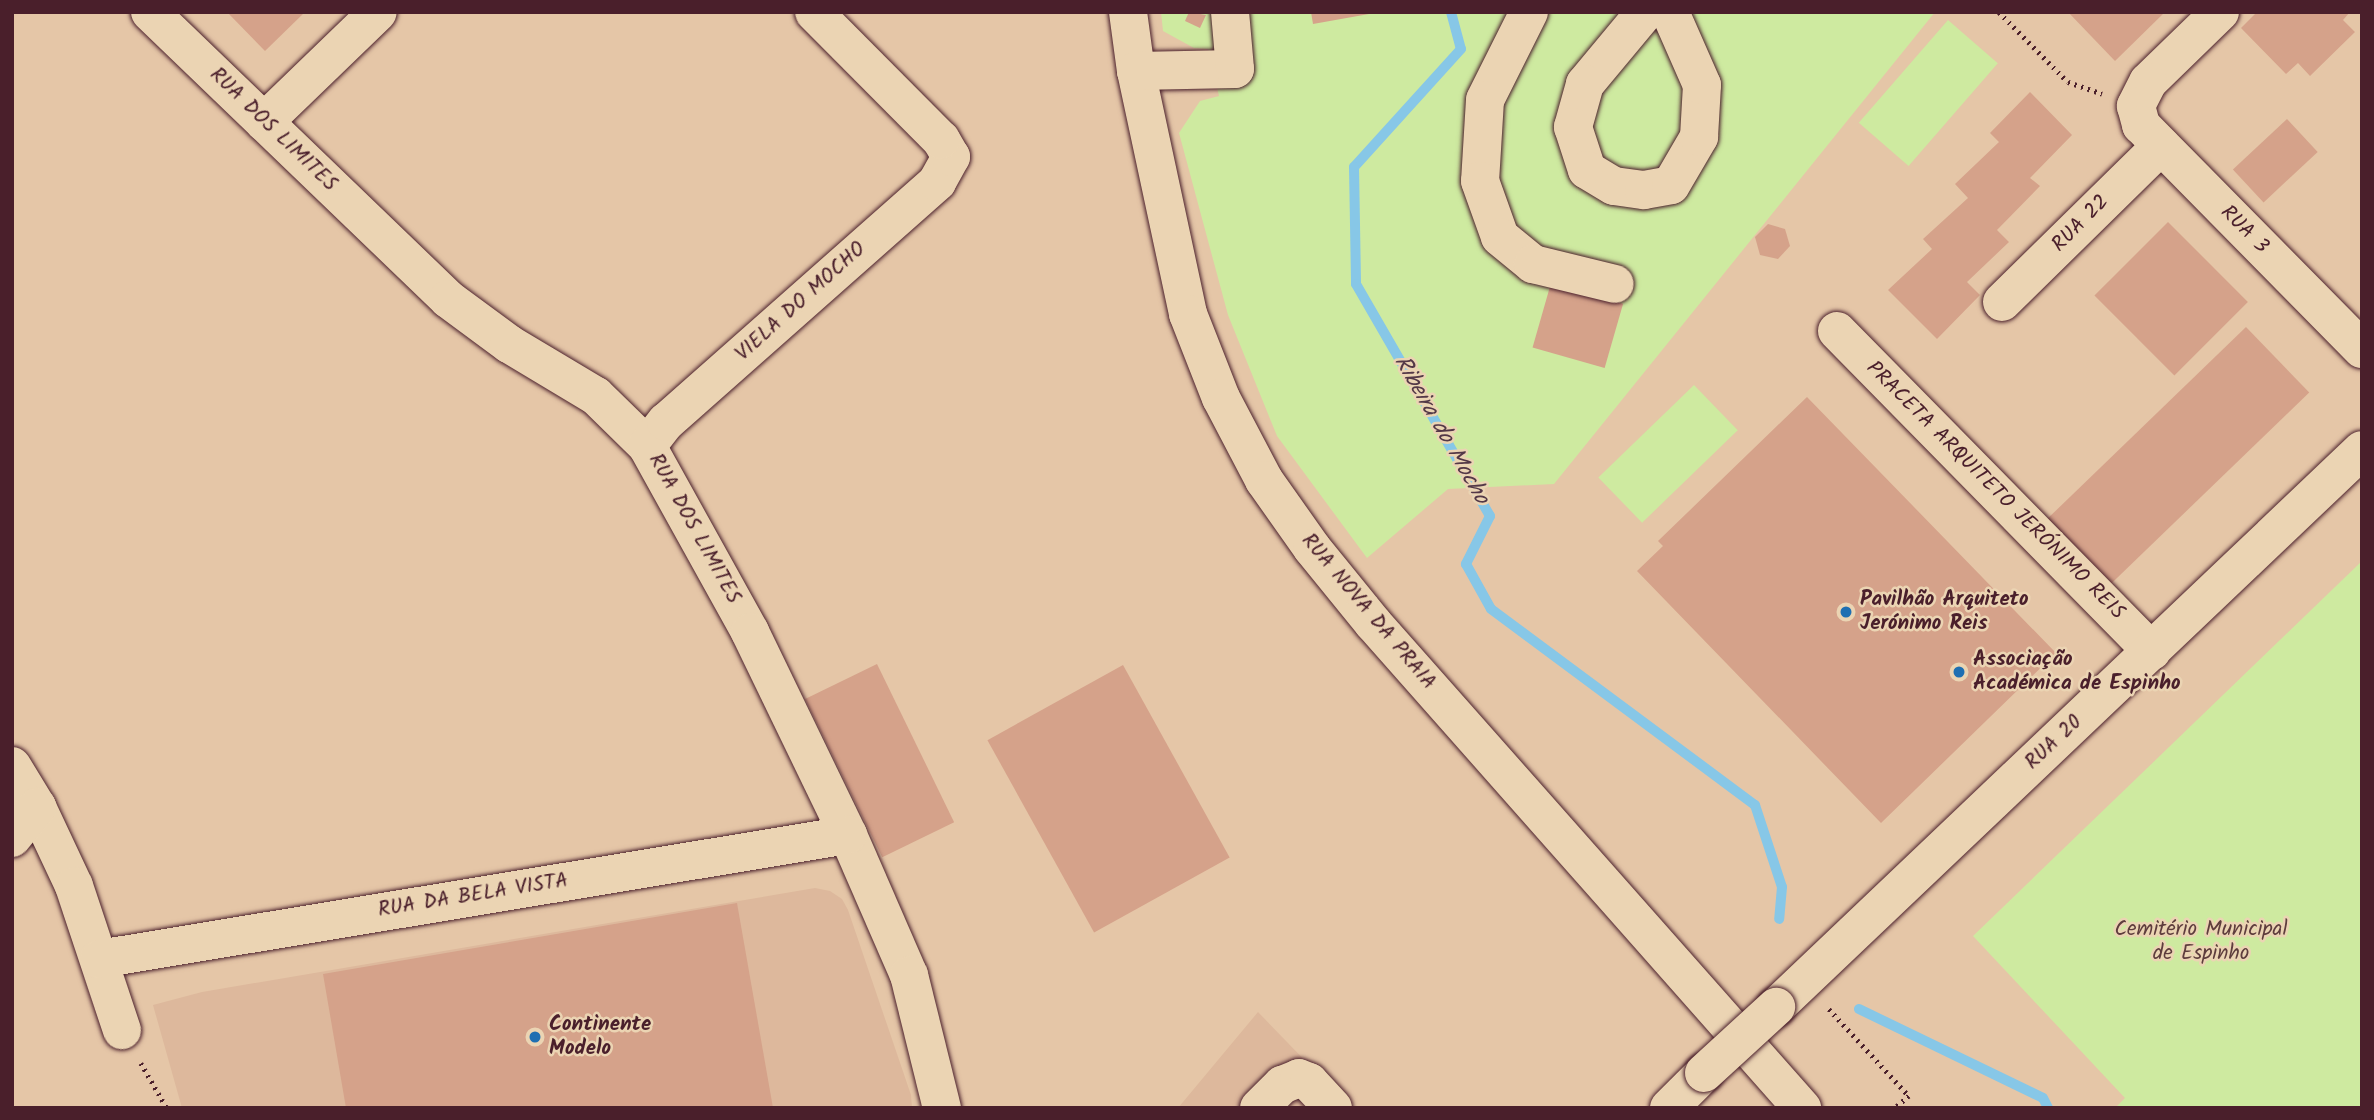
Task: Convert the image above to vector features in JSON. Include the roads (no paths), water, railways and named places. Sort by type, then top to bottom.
[{"type":"street","name":"RUA DOS LIMITES","points":[[150,12],[448,299],[509,344],[596,396],[648,446],[750,632],[848,835],[909,975],[942,1108]]},
{"type":"street","points":[[264,122],[378,12]]},
{"type":"street","name":"VIELA DO MOCHO","points":[[648,446],[666,422],[937,181],[951,157],[941,140],[814,12]]},
{"type":"street","name":"RUA NOVA DA PRAIA","points":[[1128,12],[1136,71],[1188,314],[1221,398],[1264,480],[1312,548],[1373,623],[1802,1108]]},
{"type":"street","points":[[1136,71],[1234,69],[1230,12]]},
{"type":"street","points":[[1529,12],[1485,100],[1480,181],[1500,237],[1533,264],[1615,284]]},
{"type":"street","points":[[1645,12],[1586,84],[1573,127],[1587,170],[1614,186],[1644,190],[1671,185],[1699,137],[1702,85],[1670,12]]},
{"type":"street","name":"RUA 3","points":[[2220,12],[2148,82],[2136,106],[2141,125],[2362,349]]},
{"type":"street","name":"RUA 22","points":[[2001,302],[2161,146]]},
{"type":"street","name":"PRACETA ARQUITETO JERÓNIMO REIS","points":[[1838,331],[2152,651]]},
{"type":"street","name":"RUA 20","points":[[1669,1108],[2362,450]]},
{"type":"street","points":[[12,766],[37,807],[74,886],[122,1030]]},
{"type":"street","points":[[12,838],[37,807]]},
{"type":"street","name":"RUA DA BELA VISTA","points":[[99,959],[848,835]]},
{"type":"street","points":[[1259,1108],[1282,1085],[1299,1078],[1309,1082],[1333,1108]]},
{"type":"waterway","name":"Ribeira do Mocho","points":[[1451,12],[1461,49],[1354,167],[1356,284],[1490,516],[1466,564],[1491,609],[1755,805],[1782,887],[1779,919]]},
{"type":"waterway","name":"Ribeira do Mocho","points":[[1859,1009],[2043,1098],[2048,1108]]},
{"type":"place","name":"Pavilhão Arquiteto Jerónimo Reis","points":[[1846,612]]},
{"type":"place","name":"Associação Académica de Espinho","points":[[1959,672]]},
{"type":"place","name":"Continente Modelo","points":[[535,1037]]},
{"type":"park label","name":"Cemitério Municipal de Espinho","points":[[2201,942]]}]
